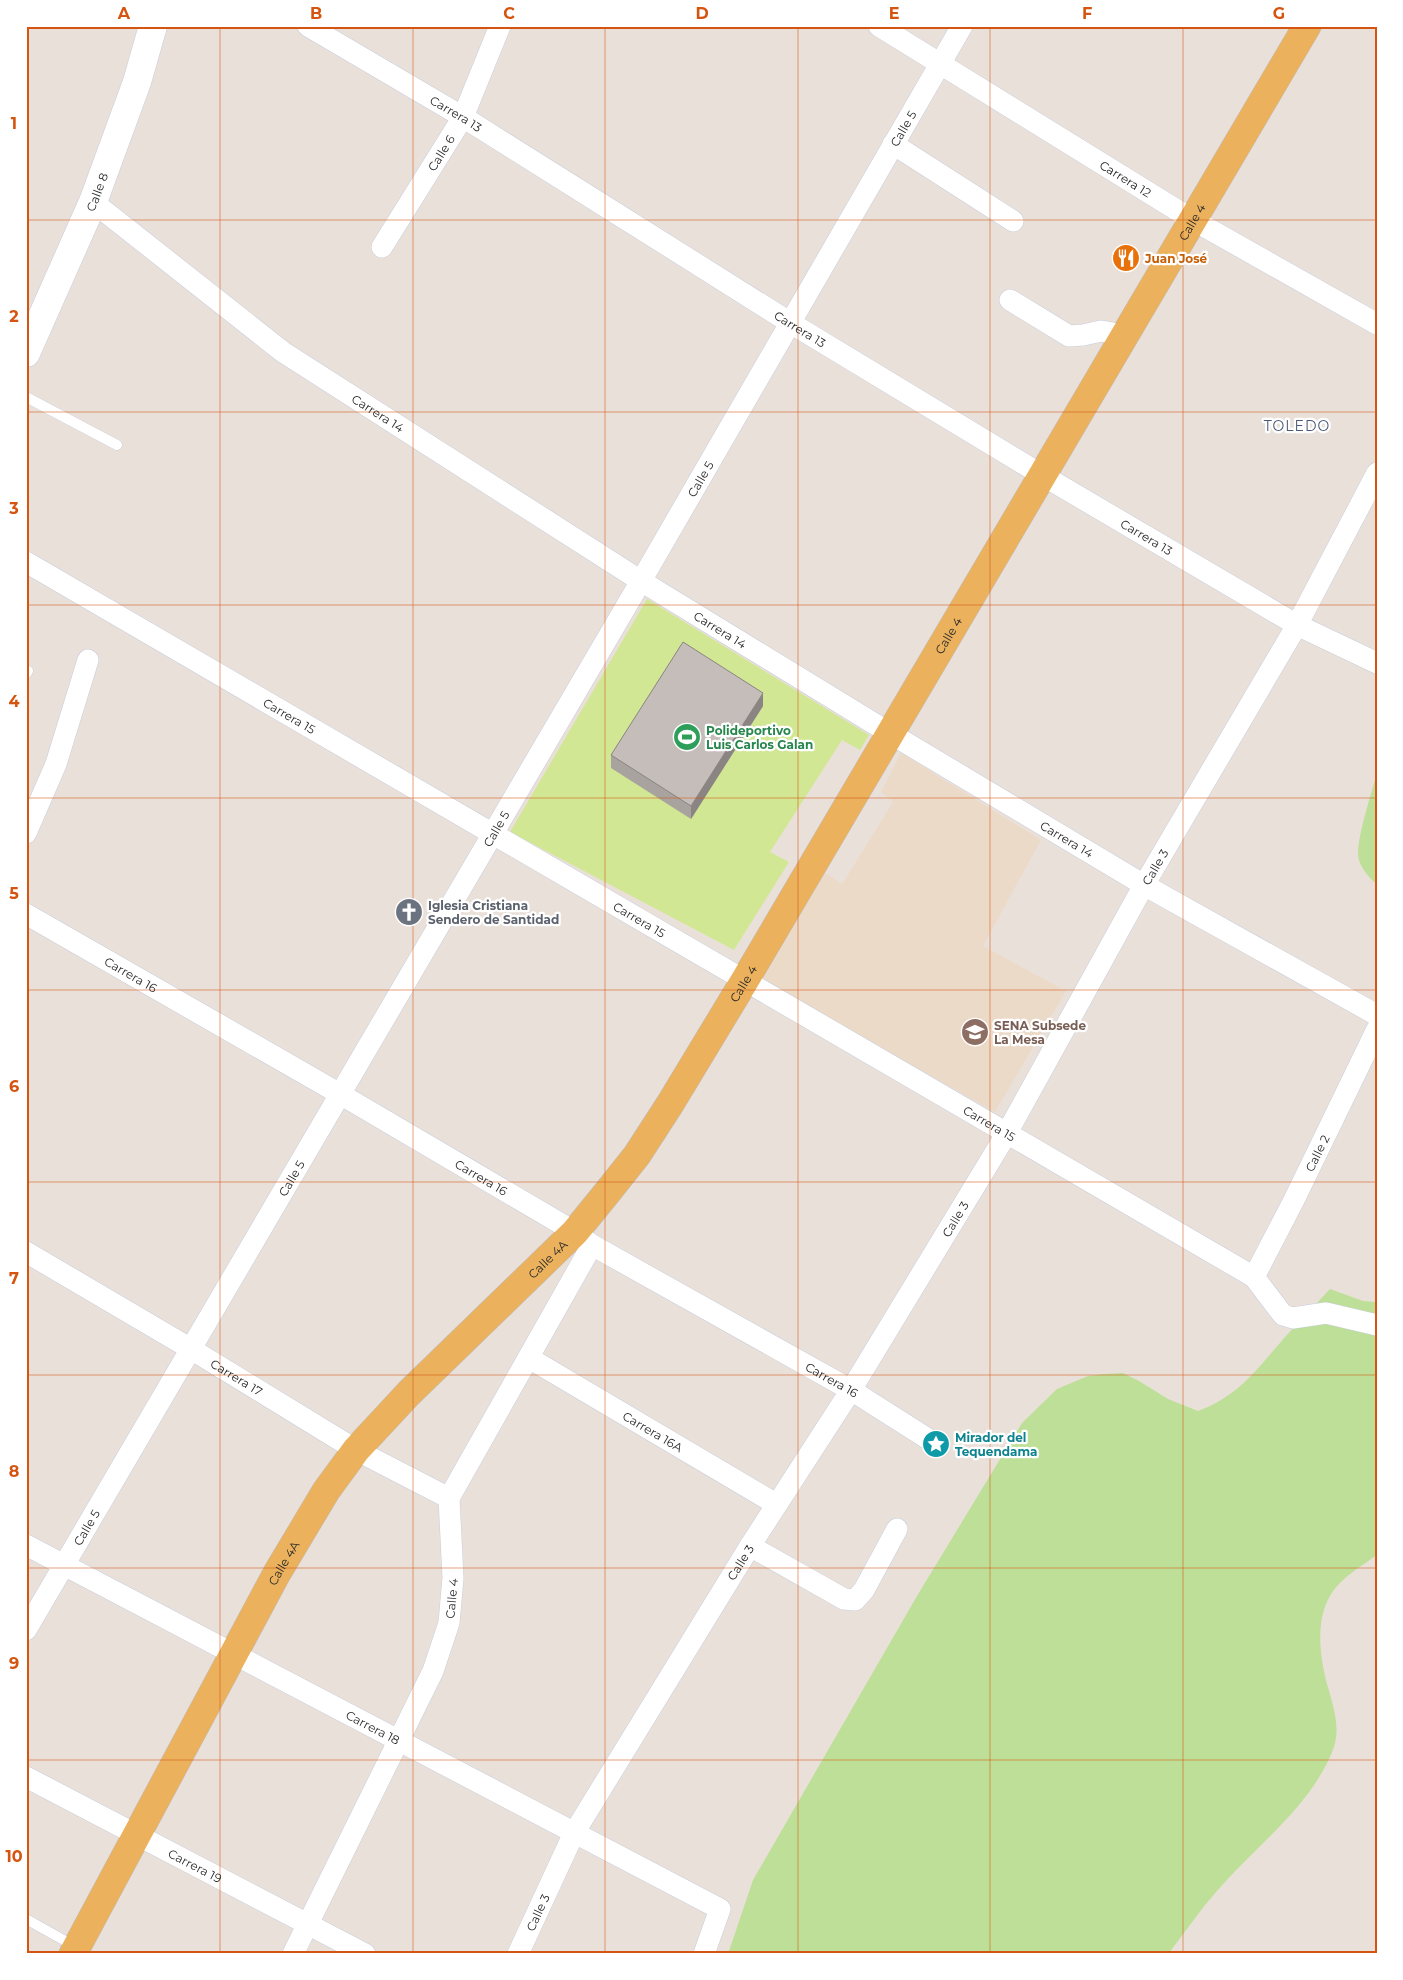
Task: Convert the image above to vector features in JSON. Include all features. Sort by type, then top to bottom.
[{"type":"main road","name":"Calle 8","points":[[26,353],[93,202],[136,82],[153,26]]},
{"type":"main road","name":"Calle 4","points":[[584,1239],[670,1104],[745,980],[1307,26]]},
{"type":"main road","name":"Calle 4A","points":[[75,1951],[282,1565],[326,1491],[356,1450],[409,1393],[584,1239]]},
{"type":"street","name":"Carrera 13","points":[[308,26],[463,117],[789,322],[1042,475],[1297,625],[1377,663]]},
{"type":"street","name":"Calle 6","points":[[382,247],[463,117],[500,26]]},
{"type":"street","name":"Carrera 12","points":[[879,26],[1193,220],[1377,324]]},
{"type":"street","name":"Calle 5","points":[[26,1630],[641,581],[789,322],[962,26]]},
{"type":"street","points":[[893,144],[1013,221]]},
{"type":"street","name":"Carrera 14","points":[[93,202],[283,352],[641,581],[890,734],[1144,885],[1377,1015]]},
{"type":"street","points":[[1010,300],[1069,336],[1083,335],[1101,330],[1124,335]]},
{"type":"street","name":"Calle 3","points":[[518,1954],[574,1833],[776,1504],[851,1390],[1006,1133],[1144,885],[1297,625],[1377,473]]},
{"type":"street","name":"Carrera 15","points":[[26,562],[1254,1277]]},
{"type":"street","points":[[26,833],[56,764],[88,660]]},
{"type":"street","name":"Carrera 16","points":[[26,914],[340,1094],[584,1239],[851,1390],[936,1444]]},
{"type":"street","name":"Calle 2","points":[[1254,1277],[1377,1030]]},
{"type":"street","name":"Calle 4","points":[[293,1954],[433,1671],[449,1623],[453,1578],[449,1498],[529,1358],[584,1239]]},
{"type":"street","name":"Carrera 17","points":[[26,1252],[191,1349],[356,1450],[449,1498]]},
{"type":"street","points":[[1254,1277],[1283,1315],[1293,1318],[1326,1313],[1377,1325]]},
{"type":"street","name":"Carrera 16A","points":[[529,1358],[776,1504]]},
{"type":"street","points":[[750,1546],[844,1599],[855,1600],[864,1590],[897,1529]]},
{"type":"street","name":"Carrera 18","points":[[26,1545],[720,1910],[704,1954]]},
{"type":"street","name":"Carrera 19","points":[[26,1777],[366,1954]]},
{"type":"lane","points":[[26,397],[117,445]]},
{"type":"lane","points":[[26,1919],[75,1951]]},
{"type":"shaded area","points":[[901,753],[1041,840],[983,946],[1066,991],[995,1112],[762,981],[825,873],[842,884],[893,802],[881,792]]},
{"type":"green space","points":[[647,599],[869,735],[860,750],[842,740],[770,852],[789,862],[734,950],[510,832]]},
{"type":"green space","points":[[1377,771],[1377,885],[1362,867],[1358,852],[1361,830]]},
{"type":"green space","points":[[1330,1289],[1363,1301],[1377,1302],[1377,1555],[1340,1583],[1331,1594],[1325,1606],[1320,1634],[1325,1678],[1334,1712],[1336,1740],[1325,1767],[1301,1803],[1217,1890],[1168,1954],[728,1954],[753,1880],[917,1596],[1022,1423],[1057,1389],[1088,1376],[1105,1374],[1123,1373],[1168,1399],[1198,1411],[1212,1405],[1247,1380]]},
{"type":"building","name":"Polideportivo Luis Carlos Galan","points":[[683,642],[763,693],[691,806],[611,755]]},
{"type":"place","name":"Juan José","points":[[1126,258]]},
{"type":"place","name":"Polideportivo Luis Carlos Galan","points":[[687,737]]},
{"type":"place","name":"Iglesia Cristiana Sendero de Santidad","points":[[409,912]]},
{"type":"place","name":"SENA Subsede La Mesa","points":[[975,1032]]},
{"type":"place","name":"Mirador del Tequendama","points":[[936,1444]]},
{"type":"district","name":"TOLEDO","points":[[1297,426]]}]
